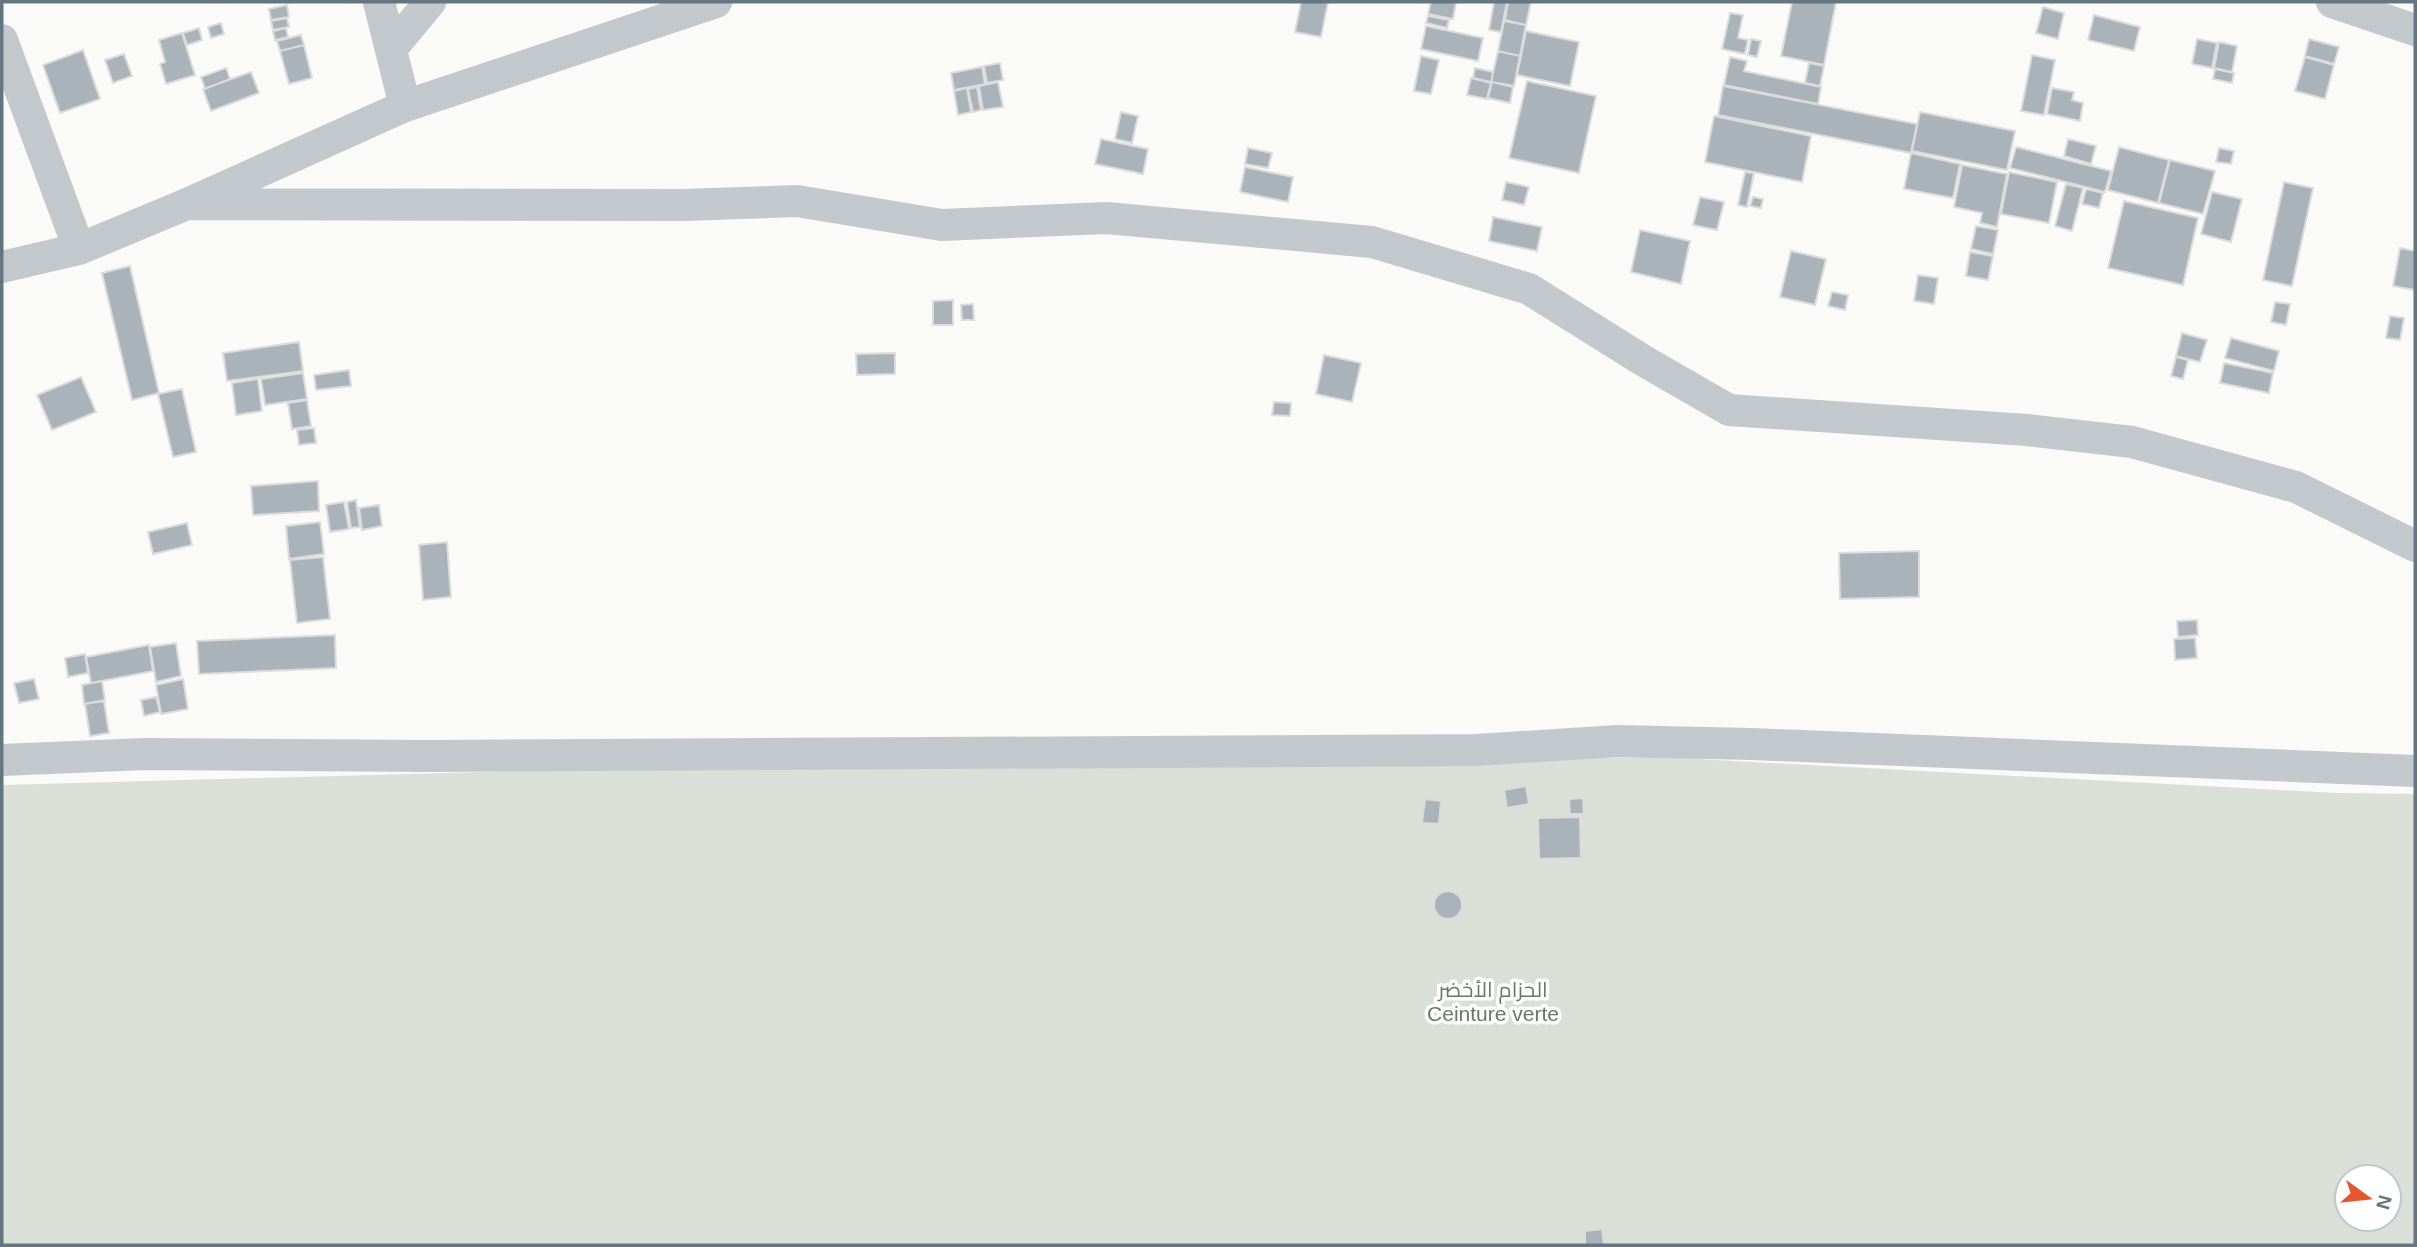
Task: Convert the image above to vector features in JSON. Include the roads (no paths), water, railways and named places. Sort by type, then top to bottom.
[{"type":"street","points":[[379,2],[405,106]]},
{"type":"street","points":[[391,49],[430,2]]},
{"type":"street","points":[[2,267],[79,248],[187,204],[405,106],[716,2]]},
{"type":"street","points":[[2332,2],[2415,30]]},
{"type":"street","points":[[2,40],[79,248]]},
{"type":"street","points":[[187,204],[683,205],[797,201],[942,225],[1106,218],[1372,242],[1529,289],[1729,410],[2027,430],[2132,442],[2296,487],[2415,546]]},
{"type":"street","points":[[2,760],[145,754],[428,756],[1476,750],[1617,741],[2415,771]]},
{"type":"park label","name":"الحزام الأخضر Ceinture verte","points":[[1493,1002]]}]
